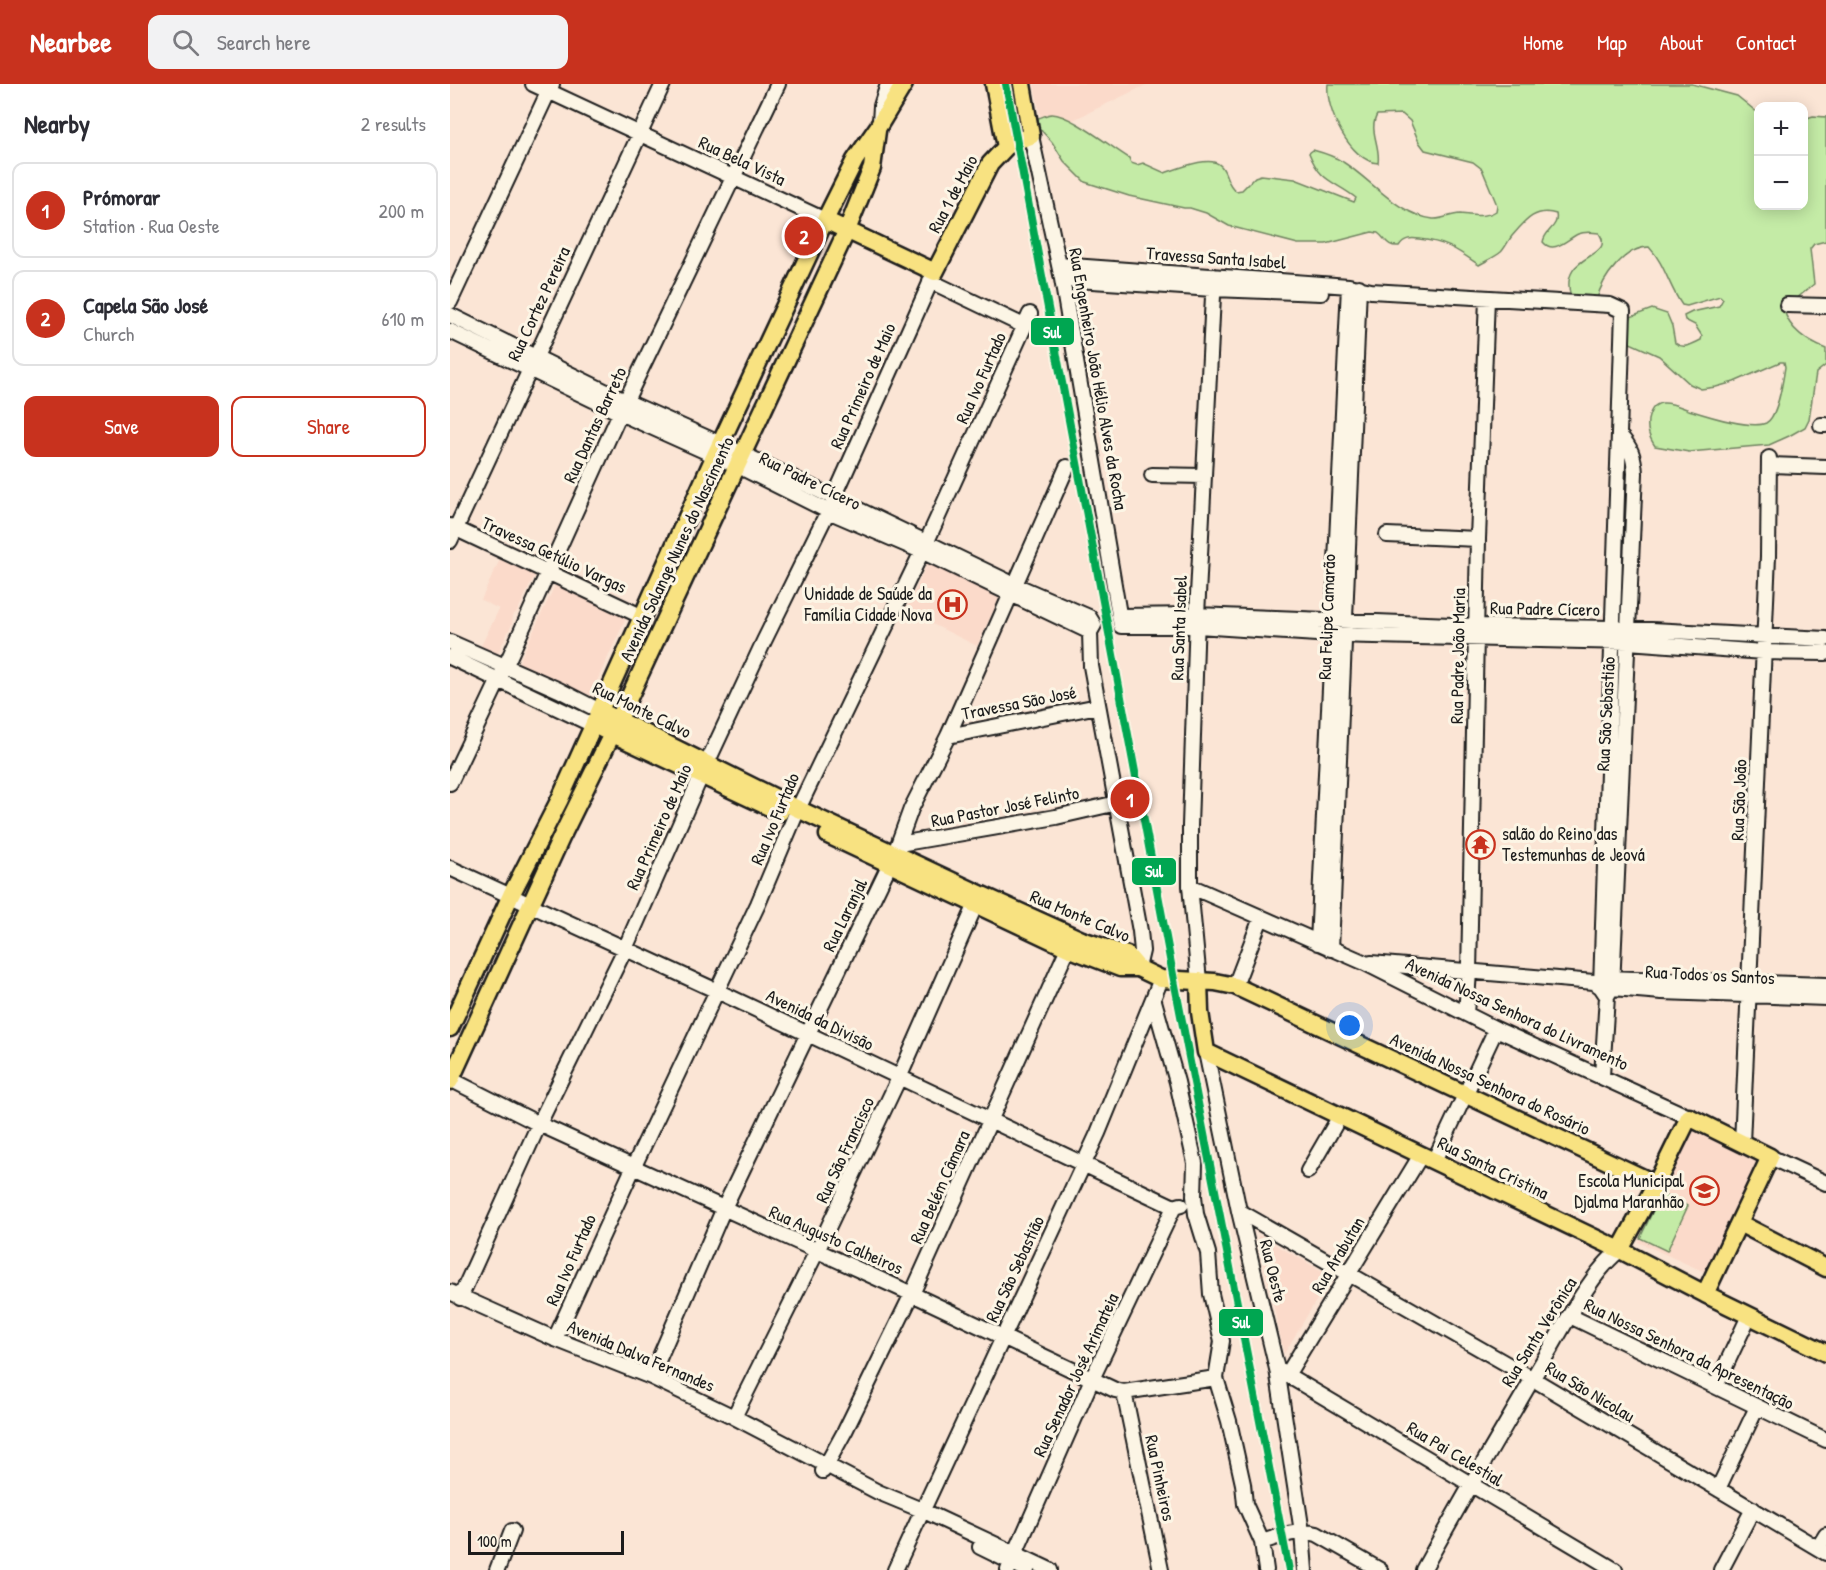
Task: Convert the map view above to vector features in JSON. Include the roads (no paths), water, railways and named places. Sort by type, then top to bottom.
[{"type":"main road","name":"Avenida Solange Nunes do Nascimento","points":[[450,1028],[511,896],[560,799],[718,449],[825,220],[855,160],[904,84]]},
{"type":"main road","points":[[994,84],[1018,142]]},
{"type":"main road","name":"Rua Engenheiro João Hélio Alves da Rocha","points":[[1018,142],[1022,84]]},
{"type":"main road","name":"Avenida Solange Nunes do Nascimento","points":[[450,1080],[561,837],[741,460],[847,230],[872,168],[879,125]]},
{"type":"main road","name":"Rua 1 de Maio","points":[[932,277],[984,174],[995,158],[1018,142]]},
{"type":"main road","name":"Rua Bela Vista","points":[[825,220],[932,277]]},
{"type":"main road","name":"Rua Monte Calvo","points":[[597,718],[796,814],[894,854],[1068,948],[1120,968],[1138,968]]},
{"type":"main road","name":"Rua Monte Calvo","points":[[978,899],[1127,955],[1138,968]]},
{"type":"main road","name":"Avenida Nossa Senhora do Rosário","points":[[1138,968],[1161,979],[1226,983],[1235,986],[1656,1184]]},
{"type":"main road","name":"Rua Oeste","points":[[1199,981],[1200,1012],[1206,1052]]},
{"type":"main road","name":"Rua Santa Cristina","points":[[1206,1052],[1620,1250],[1826,1353]]},
{"type":"main road","name":"Avenida Nossa Senhora do Livramento","points":[[1689,1117],[1770,1156]]},
{"type":"main road","name":"Rua Santa Verônica","points":[[1620,1250],[1689,1117]]},
{"type":"main road","points":[[1705,1294],[1770,1156]]},
{"type":"main road","points":[[1739,1223],[1826,1268]]},
{"type":"street","name":"Rua Bela Vista","points":[[533,84],[550,88],[639,135],[825,220]]},
{"type":"street","name":"Rua Cortez Pereira","points":[[452,532],[663,84]]},
{"type":"street","name":"Rua Dantas Barreto","points":[[450,783],[506,667],[622,407],[778,84]]},
{"type":"street","name":"Avenida Solange Nunes do Nascimento","points":[[879,125],[881,106],[888,84]]},
{"type":"street","points":[[450,302],[550,88]]},
{"type":"street","name":"Rua Engenheiro João Hélio Alves da Rocha","points":[[1018,142],[1060,272],[1122,621]]},
{"type":"street","name":"Travessa Santa Isabel","points":[[1060,272],[1213,283],[1610,305],[1623,311]]},
{"type":"street","name":"Rua Bela Vista","points":[[932,277],[1027,320]]},
{"type":"street","name":"Rua Primeiro de Maio","points":[[455,1295],[625,950],[704,770],[828,511],[932,277]]},
{"type":"street","name":"Rua Santa Isabel","points":[[1199,981],[1190,886],[1197,621],[1213,283]]},
{"type":"street","name":"Rua Felipe Camarão","points":[[1324,946],[1357,291]]},
{"type":"street","name":"Rua Padre João Maria","points":[[1466,1014],[1469,972],[1478,539],[1487,298]]},
{"type":"street","points":[[1787,305],[1826,306]]},
{"type":"street","name":"Rua São Sebastião","points":[[1614,798],[1613,635],[1623,311]]},
{"type":"street","name":"Rua Padre Cícero","points":[[450,315],[535,356],[622,407]]},
{"type":"street","name":"Rua Ivo Furtado","points":[[555,1339],[758,904],[796,814],[924,546],[1027,320]]},
{"type":"street","name":"Rua Padre Cícero","points":[[450,331],[529,369],[741,460],[834,497],[924,546],[1013,589],[1090,632],[1094,625],[1089,616],[1013,589]]},
{"type":"street","name":"Rua São Sebastião","points":[[1602,1076],[1614,798],[1628,635],[1635,473],[1633,456],[1620,436]]},
{"type":"street","name":"Rua Padre Cícero","points":[[741,460],[828,511],[924,546]]},
{"type":"street","name":"Rua São João","points":[[1742,1143],[1768,556],[1769,462],[1826,467]]},
{"type":"street","name":"Rua Laranjal","points":[[651,1377],[724,1208],[894,854],[911,809],[948,736],[1067,467]]},
{"type":"street","points":[[1152,475],[1203,476]]},
{"type":"street","name":"Travessa Getúlio Vargas","points":[[452,532],[549,572],[642,617]]},
{"type":"street","points":[[1387,535],[1478,539]]},
{"type":"street","name":"Rua Padre Cícero","points":[[1122,621],[1339,620],[1476,632]]},
{"type":"street","name":"Rua Padre Cícero","points":[[1197,621],[1338,635],[1476,632],[1628,635],[1763,644],[1826,653]]},
{"type":"street","points":[[1090,632],[1091,666],[1141,938],[1142,951],[1138,968]]},
{"type":"street","name":"Rua Padre Cícero","points":[[1763,644],[1826,639]]},
{"type":"street","name":"Rua Monte Calvo","points":[[450,642],[506,667],[597,718]]},
{"type":"street","name":"Rua Monte Calvo","points":[[450,657],[499,680],[597,718]]},
{"type":"street","name":"Travessa São José","points":[[948,736],[1098,706]]},
{"type":"street","name":"Rua Pastor José Felinto","points":[[894,854],[1117,803]]},
{"type":"street","name":"Avenida da Divisão","points":[[450,868],[1084,1163],[1185,1202]]},
{"type":"street","name":"Avenida Nossa Senhora do Livramento","points":[[1190,886],[1362,962],[1496,1029],[1689,1117]]},
{"type":"street","name":"Rua São Francisco","points":[[734,1417],[817,1251],[899,1078],[978,899]]},
{"type":"street","points":[[1235,986],[1261,918]]},
{"type":"street","name":"Rua Belém Câmara","points":[[821,1466],[845,1431],[912,1294],[1068,948]]},
{"type":"street","name":"Rua Todos os Santos","points":[[1362,962],[1605,985],[1750,989],[1826,985]]},
{"type":"street","name":"Rua São Sebastião","points":[[895,1570],[1084,1163],[1154,1001],[1161,979]]},
{"type":"street","name":"Rua Todos os Santos","points":[[1750,989],[1826,998]]},
{"type":"street","points":[[1154,1001],[1177,1082],[1195,1163],[1185,1202],[1196,1214],[1208,1253],[1211,1294],[1221,1333],[1222,1348],[1216,1378],[1233,1438],[1245,1504],[1262,1542],[1266,1570]]},
{"type":"street","name":"Rua Arabutan","points":[[1282,1372],[1427,1158],[1467,1094],[1496,1029]]},
{"type":"street","name":"Rua Oeste","points":[[1206,1052],[1239,1211],[1282,1372],[1305,1570]]},
{"type":"street","name":"Rua Augusto Calheiros","points":[[450,1080],[539,1124],[912,1294],[1115,1390],[1124,1392]]},
{"type":"street","points":[[1308,1171],[1340,1116]]},
{"type":"street","name":"Avenida Nossa Senhora do Livramento","points":[[1770,1156],[1826,1183]]},
{"type":"street","name":"Rua Senador José Arimateia","points":[[1012,1562],[1092,1379],[1185,1202]]},
{"type":"street","name":"Rua São Nicolau","points":[[1239,1211],[1533,1379],[1822,1551]]},
{"type":"street","name":"Rua Santa Verônica","points":[[1423,1570],[1470,1484],[1570,1316],[1605,1263],[1620,1250]]},
{"type":"street","name":"Avenida Dalva Fernandes","points":[[455,1295],[555,1339],[651,1377],[734,1417],[821,1466],[878,1492],[1027,1570]]},
{"type":"street","name":"Rua Nossa Senhora da Apresentação","points":[[1570,1316],[1826,1440]]},
{"type":"street","points":[[1716,1386],[1749,1316]]},
{"type":"street","name":"Rua Pai Celestial","points":[[1282,1372],[1615,1570]]},
{"type":"street","points":[[1124,1392],[1216,1378]]},
{"type":"street","name":"Rua Pinheiros","points":[[1124,1392],[1161,1570]]},
{"type":"street","points":[[1718,1489],[1757,1407]]},
{"type":"street","points":[[1721,1570],[1753,1509]]},
{"type":"street","points":[[497,1570],[512,1531]]},
{"type":"street","points":[[1262,1542],[1302,1532],[1317,1534],[1380,1570]]},
{"type":"street","points":[[1822,1551],[1826,1534]]},
{"type":"street","name":"Avenida Dalva Fernandes","points":[[1012,1562],[1050,1570]]},
{"type":"place","name":"Capela São José","points":[[804,236]]},
{"type":"place","name":"Unidade de Saúde da Família Cidade Nova","points":[[953,604]]},
{"type":"place","name":"Prómorar","points":[[1130,799]]},
{"type":"place","name":"salão do Reino das Testemunhas de Jeová","points":[[1481,844]]},
{"type":"place","name":"Escola Municipal Djalma Maranhão","points":[[1705,1191]]}]
